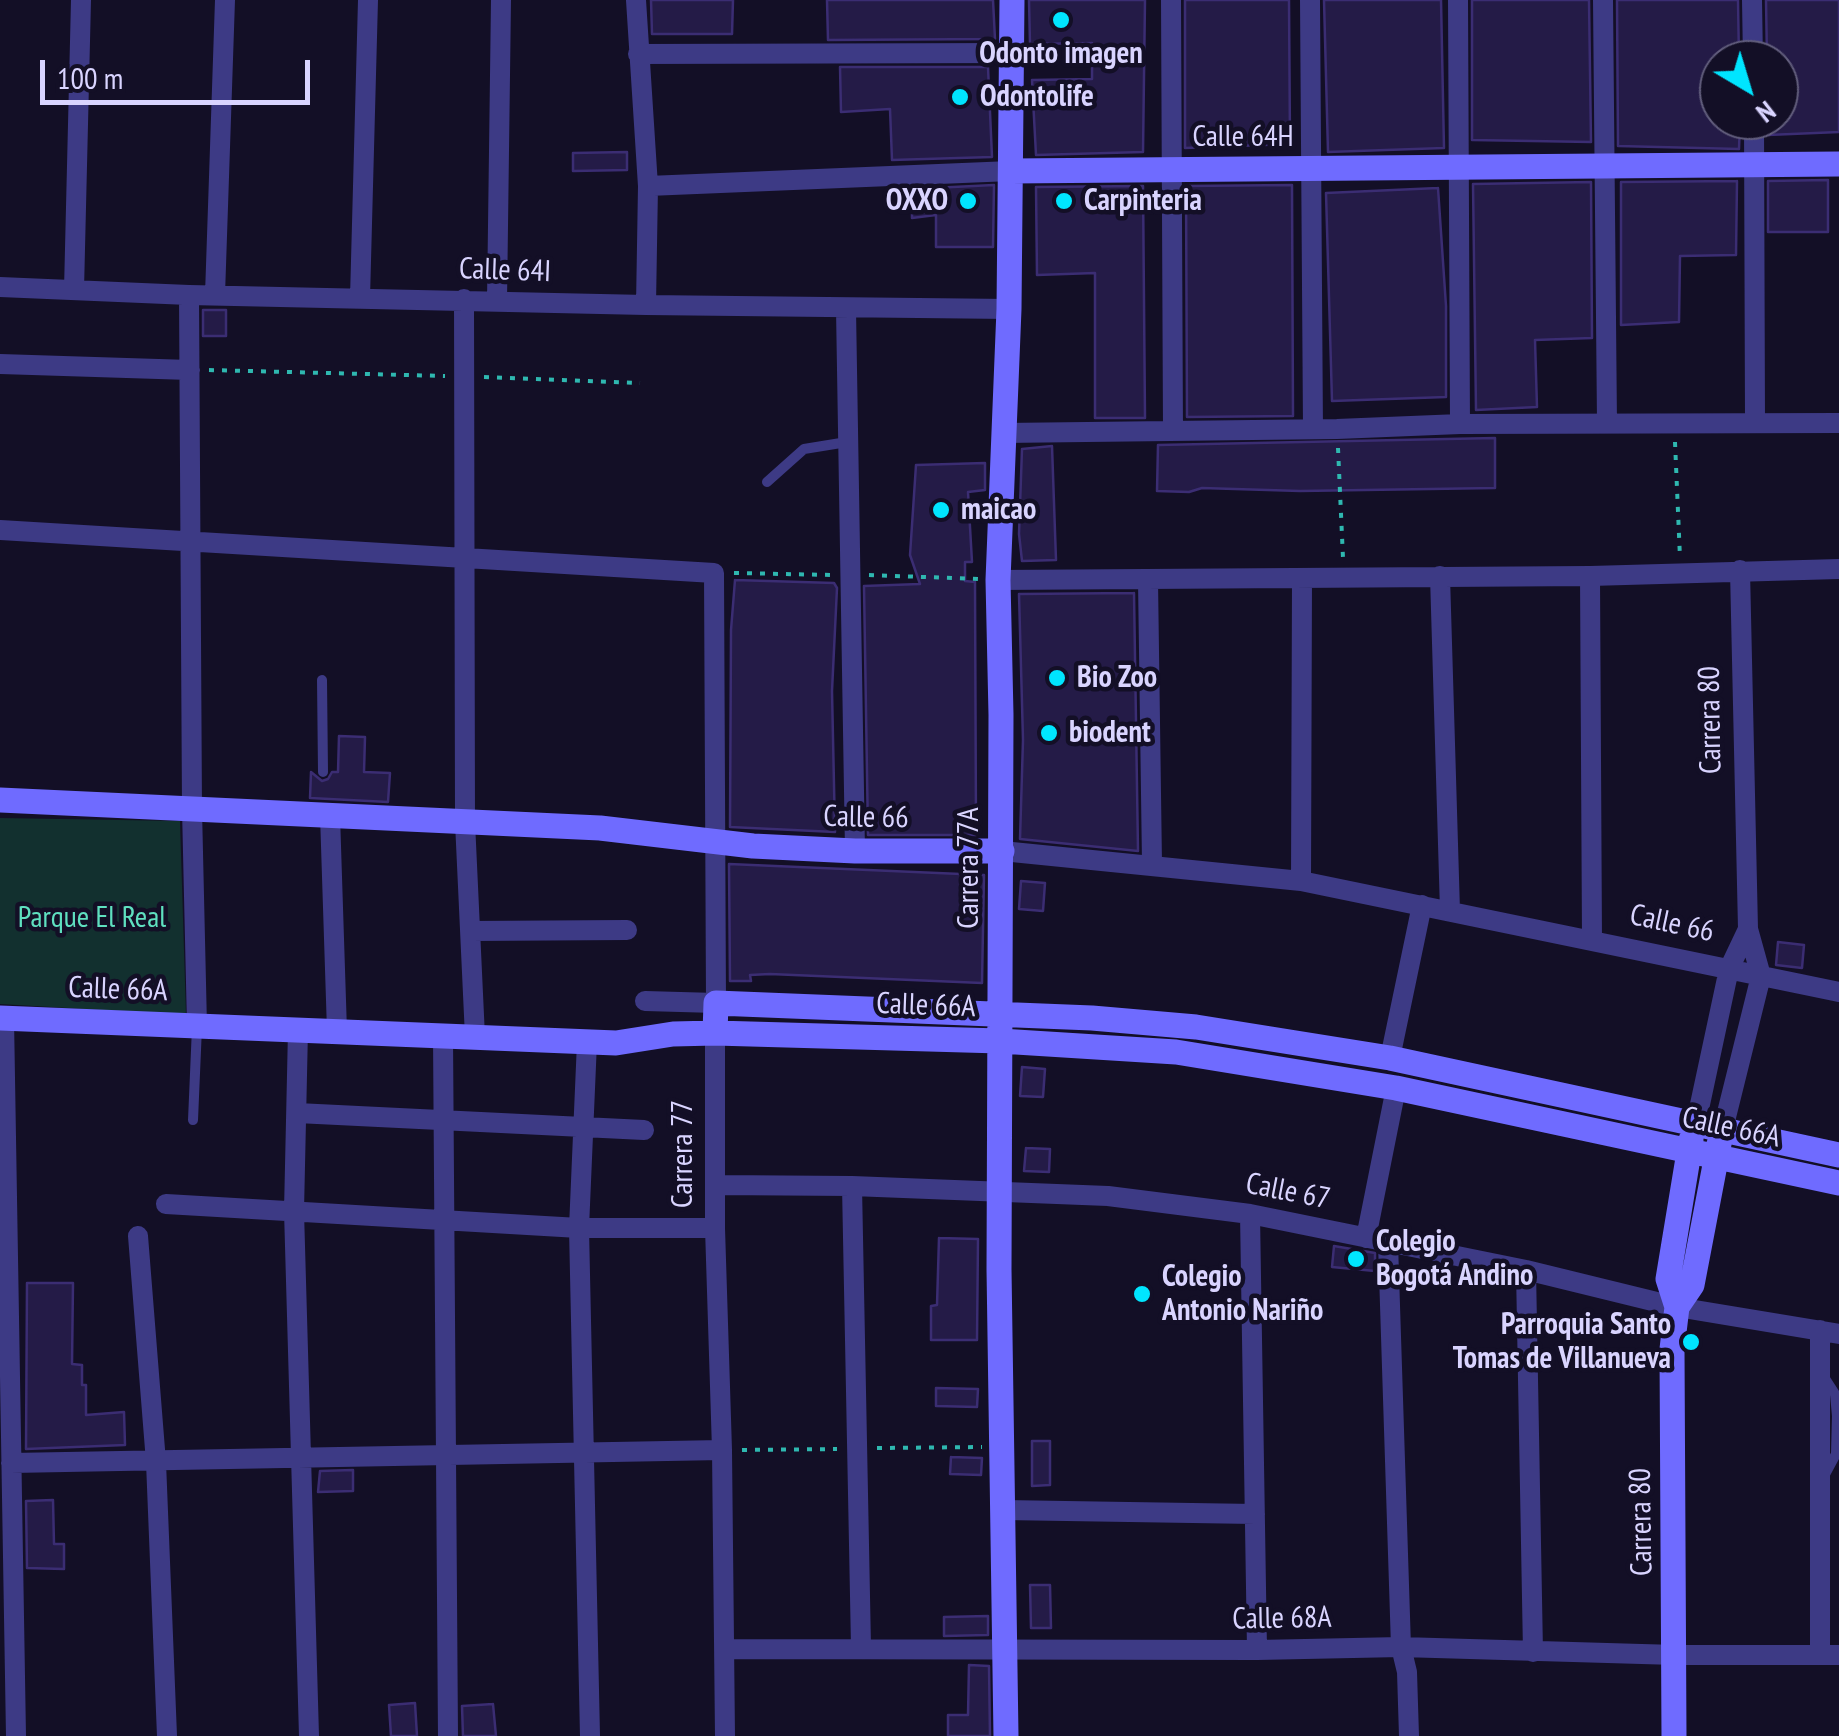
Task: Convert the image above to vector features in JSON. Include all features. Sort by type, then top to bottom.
[{"type":"street","points":[[74,290],[81,0]]},
{"type":"street","points":[[215,296],[225,0]]},
{"type":"street","points":[[360,298],[368,0]]},
{"type":"street","points":[[497,301],[502,0]]},
{"type":"street","points":[[636,0],[648,186],[646,305]]},
{"type":"street","name":"Carrera 77A","points":[[1006,1736],[998,580],[1009,309],[1012,0]]},
{"type":"street","points":[[1171,0],[1173,430]]},
{"type":"street","points":[[1310,0],[1313,429]]},
{"type":"street","points":[[1458,0],[1460,424]]},
{"type":"street","points":[[1603,0],[1607,423]]},
{"type":"street","points":[[1752,0],[1753,40]]},
{"type":"street","points":[[638,54],[1012,53]]},
{"type":"street","points":[[1754,140],[1754,422]]},
{"type":"street","name":"Calle 64H","points":[[648,186],[1011,172],[1839,164]]},
{"type":"street","name":"Calle 64I","points":[[0,288],[189,296],[846,310],[1009,309]]},
{"type":"street","points":[[189,296],[197,1026]]},
{"type":"street","points":[[464,299],[466,822],[474,1037]]},
{"type":"street","points":[[846,310],[855,851]]},
{"type":"street","points":[[0,364],[190,370]]},
{"type":"street","points":[[1003,433],[1337,430],[1460,424],[1839,423]]},
{"type":"street","points":[[0,530],[464,559]]},
{"type":"street","name":"Carrera 77","points":[[464,559],[714,573],[714,1228],[722,1450],[725,1736]]},
{"type":"street","points":[[998,580],[1590,576],[1839,568]]},
{"type":"street","name":"Carrera 80","points":[[1677,1307],[1692,1285],[1716,1158],[1761,976],[1748,929],[1740,570]]},
{"type":"street","points":[[1440,576],[1450,911]]},
{"type":"street","points":[[1590,576],[1592,941]]},
{"type":"street","points":[[1301,881],[1302,578]]},
{"type":"street","points":[[1148,580],[1152,864]]},
{"type":"street","name":"Calle 66","points":[[0,800],[192,809],[326,810],[600,828],[715,844],[855,851],[1002,852],[1152,864],[1301,881],[1839,992]]},
{"type":"street","points":[[326,810],[337,1032]]},
{"type":"street","points":[[1390,1058],[1422,905]]},
{"type":"street","name":"Carrera 80","points":[[1674,1736],[1672,1349],[1677,1307],[1668,1279],[1688,1152],[1729,969],[1748,929]]},
{"type":"street","points":[[470,931],[627,930]]},
{"type":"street","name":"Calle 66A","points":[[645,1001],[1000,1014],[1196,1027],[1390,1058],[1839,1155]]},
{"type":"street","points":[[2,1018],[4,1321],[11,1463],[6,1538],[7,1647],[16,1736]]},
{"type":"street","name":"Calle 66A","points":[[2,1018],[616,1043],[673,1034],[715,1033],[1000,1041],[1176,1052],[1396,1088],[1839,1183]]},
{"type":"street","points":[[298,1030],[294,1211],[309,1736]]},
{"type":"street","points":[[443,1036],[448,1736]]},
{"type":"street","points":[[586,1042],[579,1228],[590,1736]]},
{"type":"street","points":[[1366,1238],[1396,1088]]},
{"type":"street","points":[[297,1113],[644,1130]]},
{"type":"street","name":"Calle 67","points":[[716,1186],[852,1186],[1108,1196],[1250,1214],[1526,1270],[1677,1307],[1829,1332]]},
{"type":"street","points":[[852,1186],[860,1648]]},
{"type":"street","points":[[166,1204],[579,1228],[714,1228]]},
{"type":"street","points":[[1250,1214],[1257,1650]]},
{"type":"street","points":[[138,1236],[156,1462],[167,1736]]},
{"type":"street","points":[[1388,1243],[1401,1647],[1407,1672],[1409,1736]]},
{"type":"street","points":[[1526,1270],[1533,1652]]},
{"type":"street","points":[[1829,1332],[1820,1372],[1820,1481],[1830,1655]]},
{"type":"street","points":[[11,1463],[722,1450]]},
{"type":"street","points":[[1003,1510],[1255,1514]]},
{"type":"street","name":"Calle 68A","points":[[726,1648],[1401,1647],[1676,1656],[1830,1655]]},
{"type":"lane","points":[[767,482],[804,450],[848,442]]},
{"type":"lane","points":[[322,680],[323,772]]},
{"type":"lane","points":[[193,1120],[197,1026]]},
{"type":"path","points":[[190,370],[640,383]]},
{"type":"path","points":[[1675,423],[1680,571]]},
{"type":"path","points":[[1337,430],[1344,578]]},
{"type":"green space","name":"Parque El Real","points":[[0,818],[180,821],[186,1015],[0,1004]]},
{"type":"building","points":[[651,0],[733,0],[732,34],[652,34]]},
{"type":"building","points":[[827,0],[993,0],[995,39],[828,40]]},
{"type":"building","points":[[1029,0],[1145,0],[1143,152],[1036,155],[1032,80],[1092,79],[1092,43],[1030,44]]},
{"type":"building","points":[[1185,0],[1289,0],[1290,144],[1185,148]]},
{"type":"building","points":[[1324,0],[1441,0],[1444,148],[1328,152]]},
{"type":"building","points":[[1472,0],[1589,0],[1591,142],[1472,140]]},
{"type":"building","points":[[1617,0],[1738,0],[1739,40],[1699,40],[1699,140],[1739,140],[1739,149],[1618,146]]},
{"type":"building","points":[[1766,0],[1839,0],[1839,132],[1799,134],[1799,40],[1767,40]]},
{"type":"building","points":[[840,67],[988,67],[992,157],[892,160],[890,109],[841,112]]},
{"type":"building","points":[[627,152],[627,170],[573,171],[573,153]]},
{"type":"building","points":[[1828,180],[1828,232],[1768,232],[1768,181]]},
{"type":"building","points":[[1737,181],[1736,255],[1680,256],[1679,322],[1621,325],[1621,182]]},
{"type":"building","points":[[1591,182],[1592,338],[1535,340],[1537,407],[1476,410],[1473,184]]},
{"type":"building","points":[[994,185],[993,247],[936,247],[936,215],[912,218],[912,189]]},
{"type":"building","points":[[1292,185],[1293,416],[1187,417],[1186,186]]},
{"type":"building","points":[[1143,186],[1145,418],[1095,418],[1095,273],[1037,275],[1036,187]]},
{"type":"building","points":[[1438,188],[1446,306],[1446,397],[1332,401],[1326,193]]},
{"type":"building","points":[[203,310],[226,310],[226,336],[203,336]]},
{"type":"building","points":[[1495,438],[1495,488],[1157,491],[1158,445]]},
{"type":"building","points":[[1052,446],[1056,560],[1022,561],[1022,449]]},
{"type":"building","points":[[985,463],[985,490],[968,492],[972,562],[965,562],[965,581],[975,582],[976,835],[868,835],[864,586],[920,584],[910,555],[916,465]]},
{"type":"building","points":[[735,580],[834,583],[837,588],[832,691],[835,832],[730,827]]},
{"type":"building","points":[[1134,593],[1138,851],[1020,839],[1023,740],[1019,594]]},
{"type":"building","points":[[339,736],[365,737],[364,772],[390,773],[388,802],[310,798],[311,772],[322,781],[338,772]]},
{"type":"building","points":[[729,864],[984,875],[982,983],[770,974],[750,975],[751,981],[730,981]]},
{"type":"building","points":[[1021,881],[1045,883],[1043,911],[1019,909]]},
{"type":"building","points":[[1778,942],[1804,945],[1802,968],[1776,965]]},
{"type":"building","points":[[1022,1067],[1045,1069],[1043,1097],[1020,1096]]},
{"type":"building","points":[[1026,1148],[1050,1149],[1049,1172],[1024,1171]]},
{"type":"building","points":[[939,1238],[978,1239],[977,1340],[931,1340],[931,1306],[937,1305]]},
{"type":"building","name":"Colegio Bogotá Andino","points":[[1334,1246],[1375,1253],[1375,1271],[1332,1267]]},
{"type":"building","points":[[27,1283],[73,1283],[72,1364],[82,1365],[86,1415],[124,1412],[125,1445],[26,1449]]},
{"type":"building","points":[[936,1388],[978,1389],[977,1407],[936,1406]]},
{"type":"building","points":[[1032,1441],[1050,1441],[1050,1485],[1032,1486]]},
{"type":"building","points":[[951,1457],[982,1458],[981,1475],[950,1474]]},
{"type":"building","points":[[353,1470],[353,1491],[318,1492],[320,1471]]},
{"type":"building","points":[[53,1500],[54,1544],[64,1544],[64,1569],[27,1568],[26,1501]]},
{"type":"building","points":[[1030,1585],[1050,1585],[1051,1628],[1031,1628]]},
{"type":"building","points":[[988,1616],[988,1635],[944,1636],[944,1617]]},
{"type":"building","points":[[969,1665],[989,1666],[990,1736],[948,1736],[948,1715],[968,1715]]},
{"type":"building","points":[[415,1703],[417,1736],[391,1736],[389,1705]]},
{"type":"building","points":[[493,1704],[496,1736],[463,1736],[462,1706]]},
{"type":"place","name":"Odonto imagen","points":[[1061,20]]},
{"type":"place","name":"Odontolife","points":[[960,97]]},
{"type":"place","name":"OXXO","points":[[968,201]]},
{"type":"place","name":"Carpinteria","points":[[1064,201]]},
{"type":"place","name":"maicao","points":[[941,510]]},
{"type":"place","name":"Bio Zoo","points":[[1057,678]]},
{"type":"place","name":"biodent","points":[[1049,733]]},
{"type":"place","name":"Colegio Bogotá Andino","points":[[1356,1259]]},
{"type":"place","name":"Colegio Antonio Nariño","points":[[1142,1294]]},
{"type":"place","name":"Parroquia Santo Tomas de Villanueva","points":[[1691,1342]]}]
